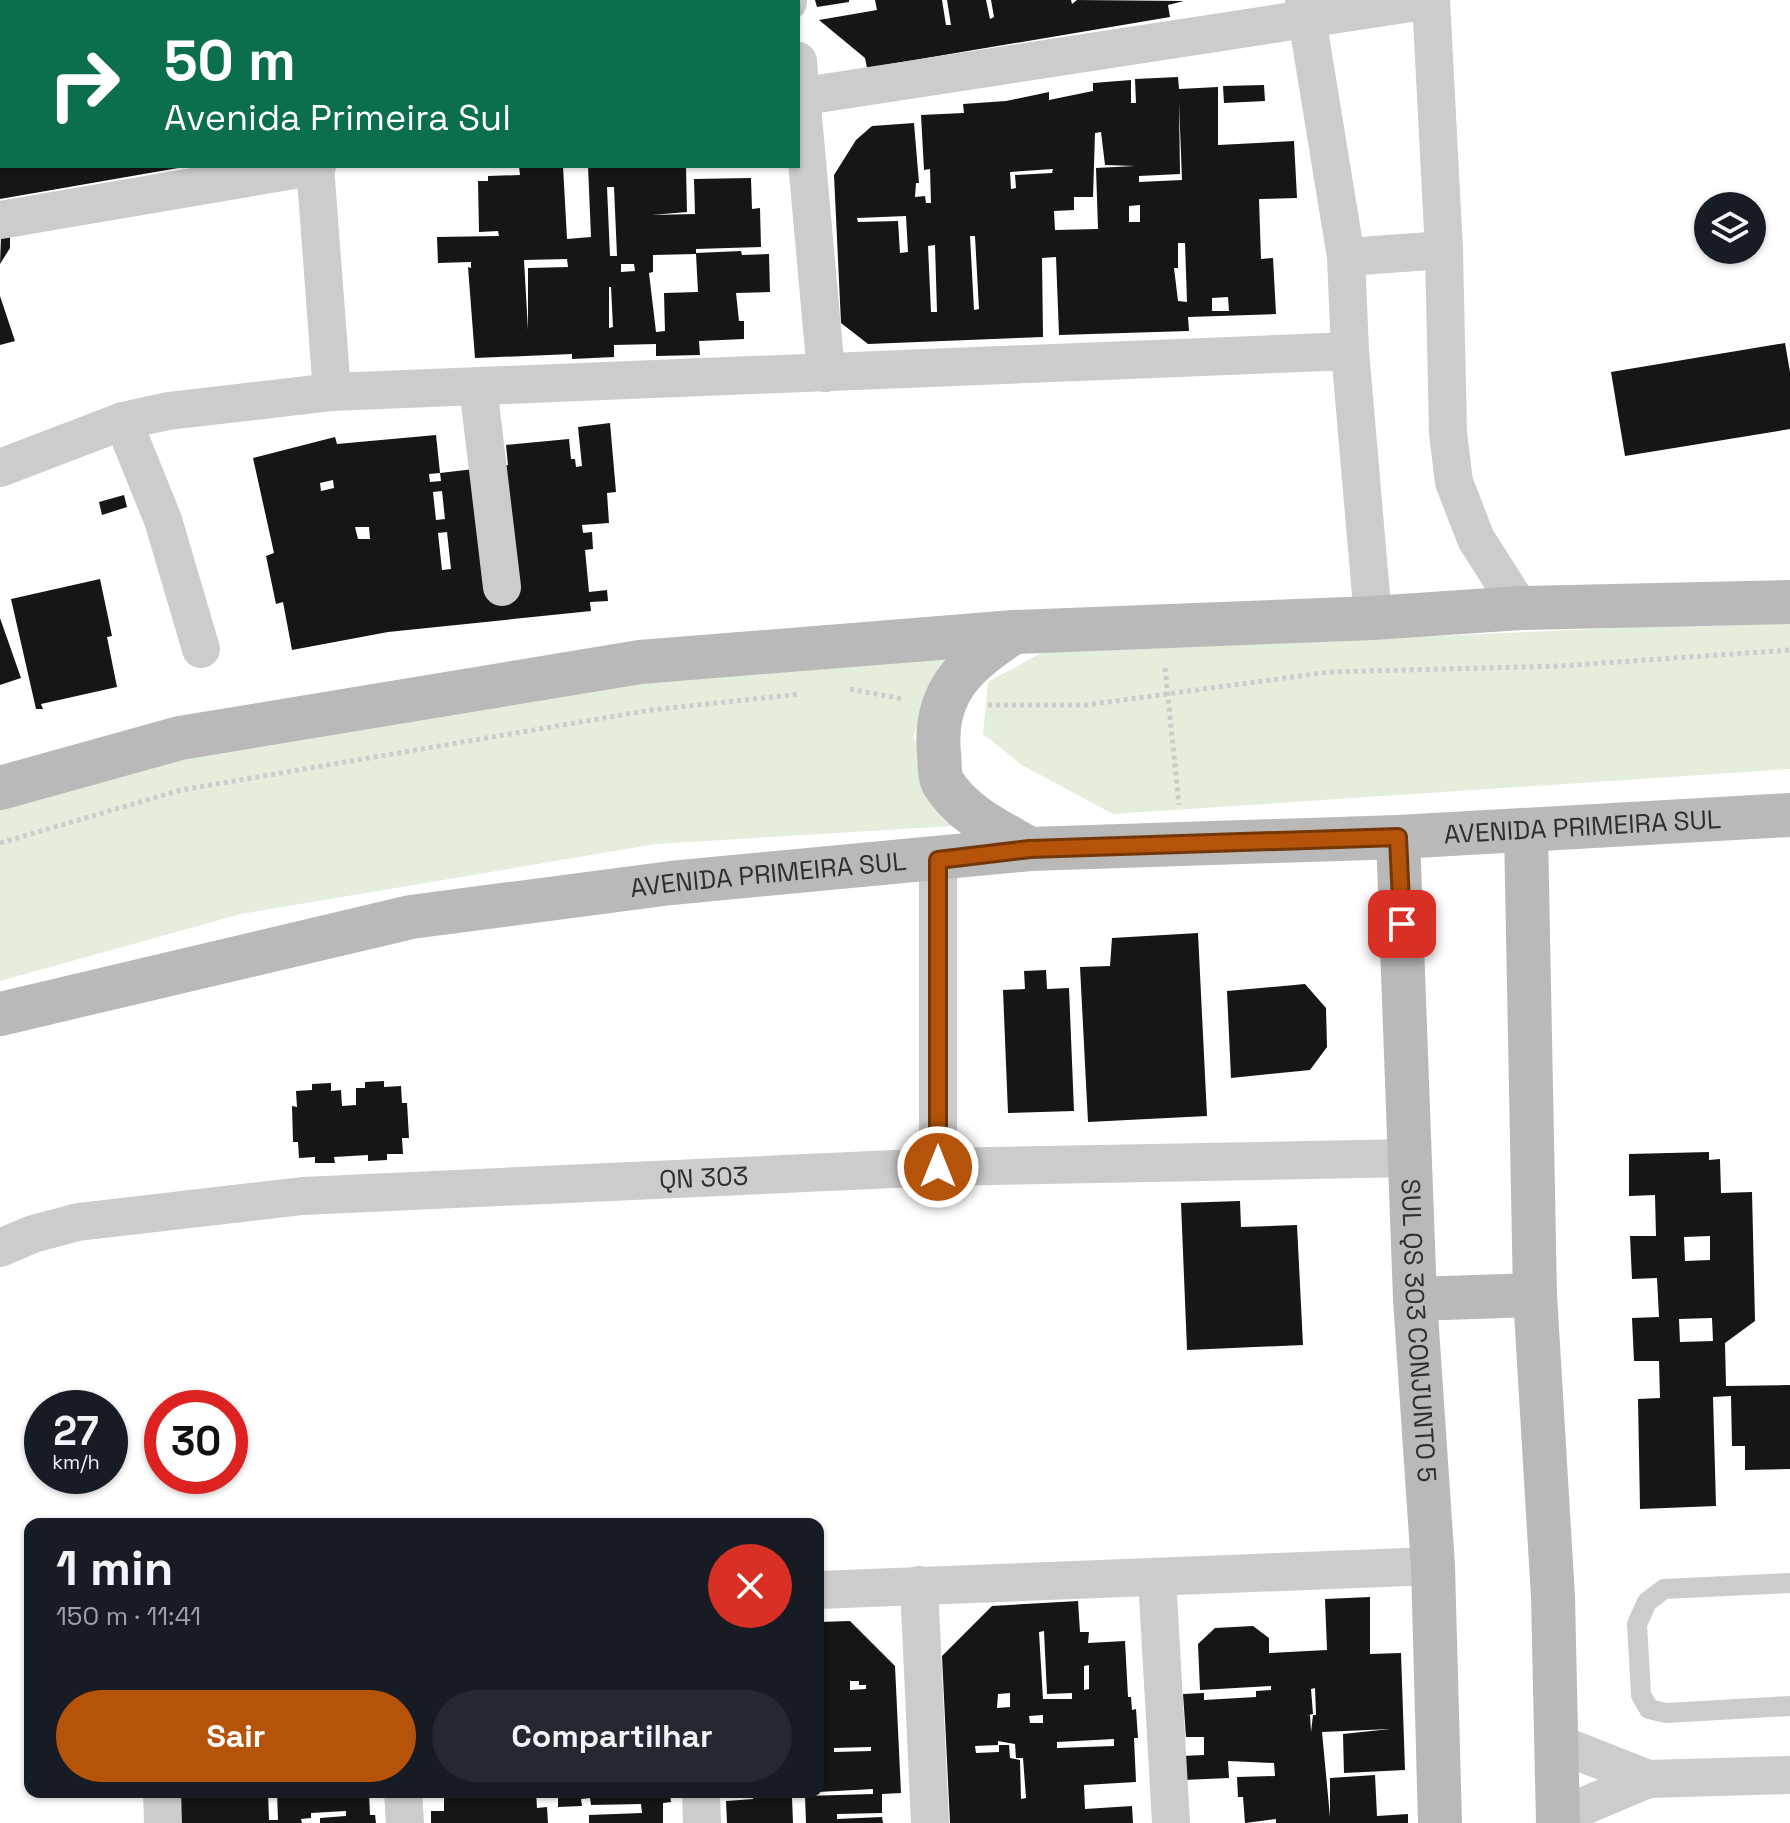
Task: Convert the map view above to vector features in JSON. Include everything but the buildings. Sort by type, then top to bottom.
[{"type":"main road","points":[[0,788],[180,738],[640,662],[1014,632],[1373,618],[1520,608],[1790,602]]},
{"type":"main road","points":[[1014,632],[970,661],[941,706],[937,734],[942,781],[970,813],[1030,849]]},
{"type":"main road","name":"AVENIDA PRIMEIRA SUL","points":[[0,1014],[411,917],[671,883],[1030,849],[1398,837],[1790,815]]},
{"type":"main road","points":[[1526,831],[1535,1295],[1553,1597],[1558,1820]]},
{"type":"main road","name":"SUL QS 303 CONJUNTO 5","points":[[1398,837],[1415,1299],[1433,1566],[1440,1823]]},
{"type":"main road","points":[[1415,1299],[1535,1295]]},
{"type":"street","points":[[826,373],[800,85],[1306,8],[1430,0],[1444,250],[1448,433],[1454,482],[1476,539],[1520,608]]},
{"type":"street","points":[[1306,8],[1346,257],[1350,351],[1373,618]]},
{"type":"street","points":[[0,220],[304,168]]},
{"type":"street","points":[[316,168],[332,392]]},
{"type":"street","points":[[1346,257],[1444,250]]},
{"type":"street","points":[[0,468],[123,421],[210,404],[332,392],[1350,351]]},
{"type":"street","points":[[478,386],[502,587]]},
{"type":"street","points":[[123,421],[163,520],[201,649]]},
{"type":"street","points":[[938,860],[938,1167]]},
{"type":"street","name":"QN 303","points":[[0,1248],[33,1234],[78,1222],[303,1196],[938,1167],[1412,1158]]},
{"type":"street","points":[[824,1590],[1433,1566]]},
{"type":"street","points":[[1157,1578],[1171,1823]]},
{"type":"street","points":[[919,1585],[930,1823]]},
{"type":"street","points":[[1554,1742],[1648,1779]]},
{"type":"street","points":[[1558,1820],[1648,1779],[1790,1775]]},
{"type":"street","points":[[162,1798],[163,1823]]},
{"type":"street","points":[[403,1798],[405,1823]]},
{"type":"street","points":[[701,1798],[702,1823]]},
{"type":"lane","points":[[1790,1583],[1664,1589],[1647,1602],[1637,1624],[1641,1695],[1649,1709],[1666,1713],[1790,1706]]},
{"type":"path","points":[[1162,625],[1183,846]]},
{"type":"path","points":[[836,691],[851,689],[941,706],[1086,705],[1329,672],[1560,666],[1790,650]]},
{"type":"path","points":[[0,843],[181,790],[651,710],[805,694]]},
{"type":"green space","points":[[1790,620],[1790,769],[1113,814],[1022,765],[983,734],[988,682],[1054,646],[1221,646]]},
{"type":"green space","points":[[945,659],[913,736],[933,788],[986,824],[656,844],[241,914],[0,981],[0,809],[319,722],[666,674]]},
{"type":"route","points":[[938,1167],[938,860],[1030,849],[1398,837],[1402,924]]}]
